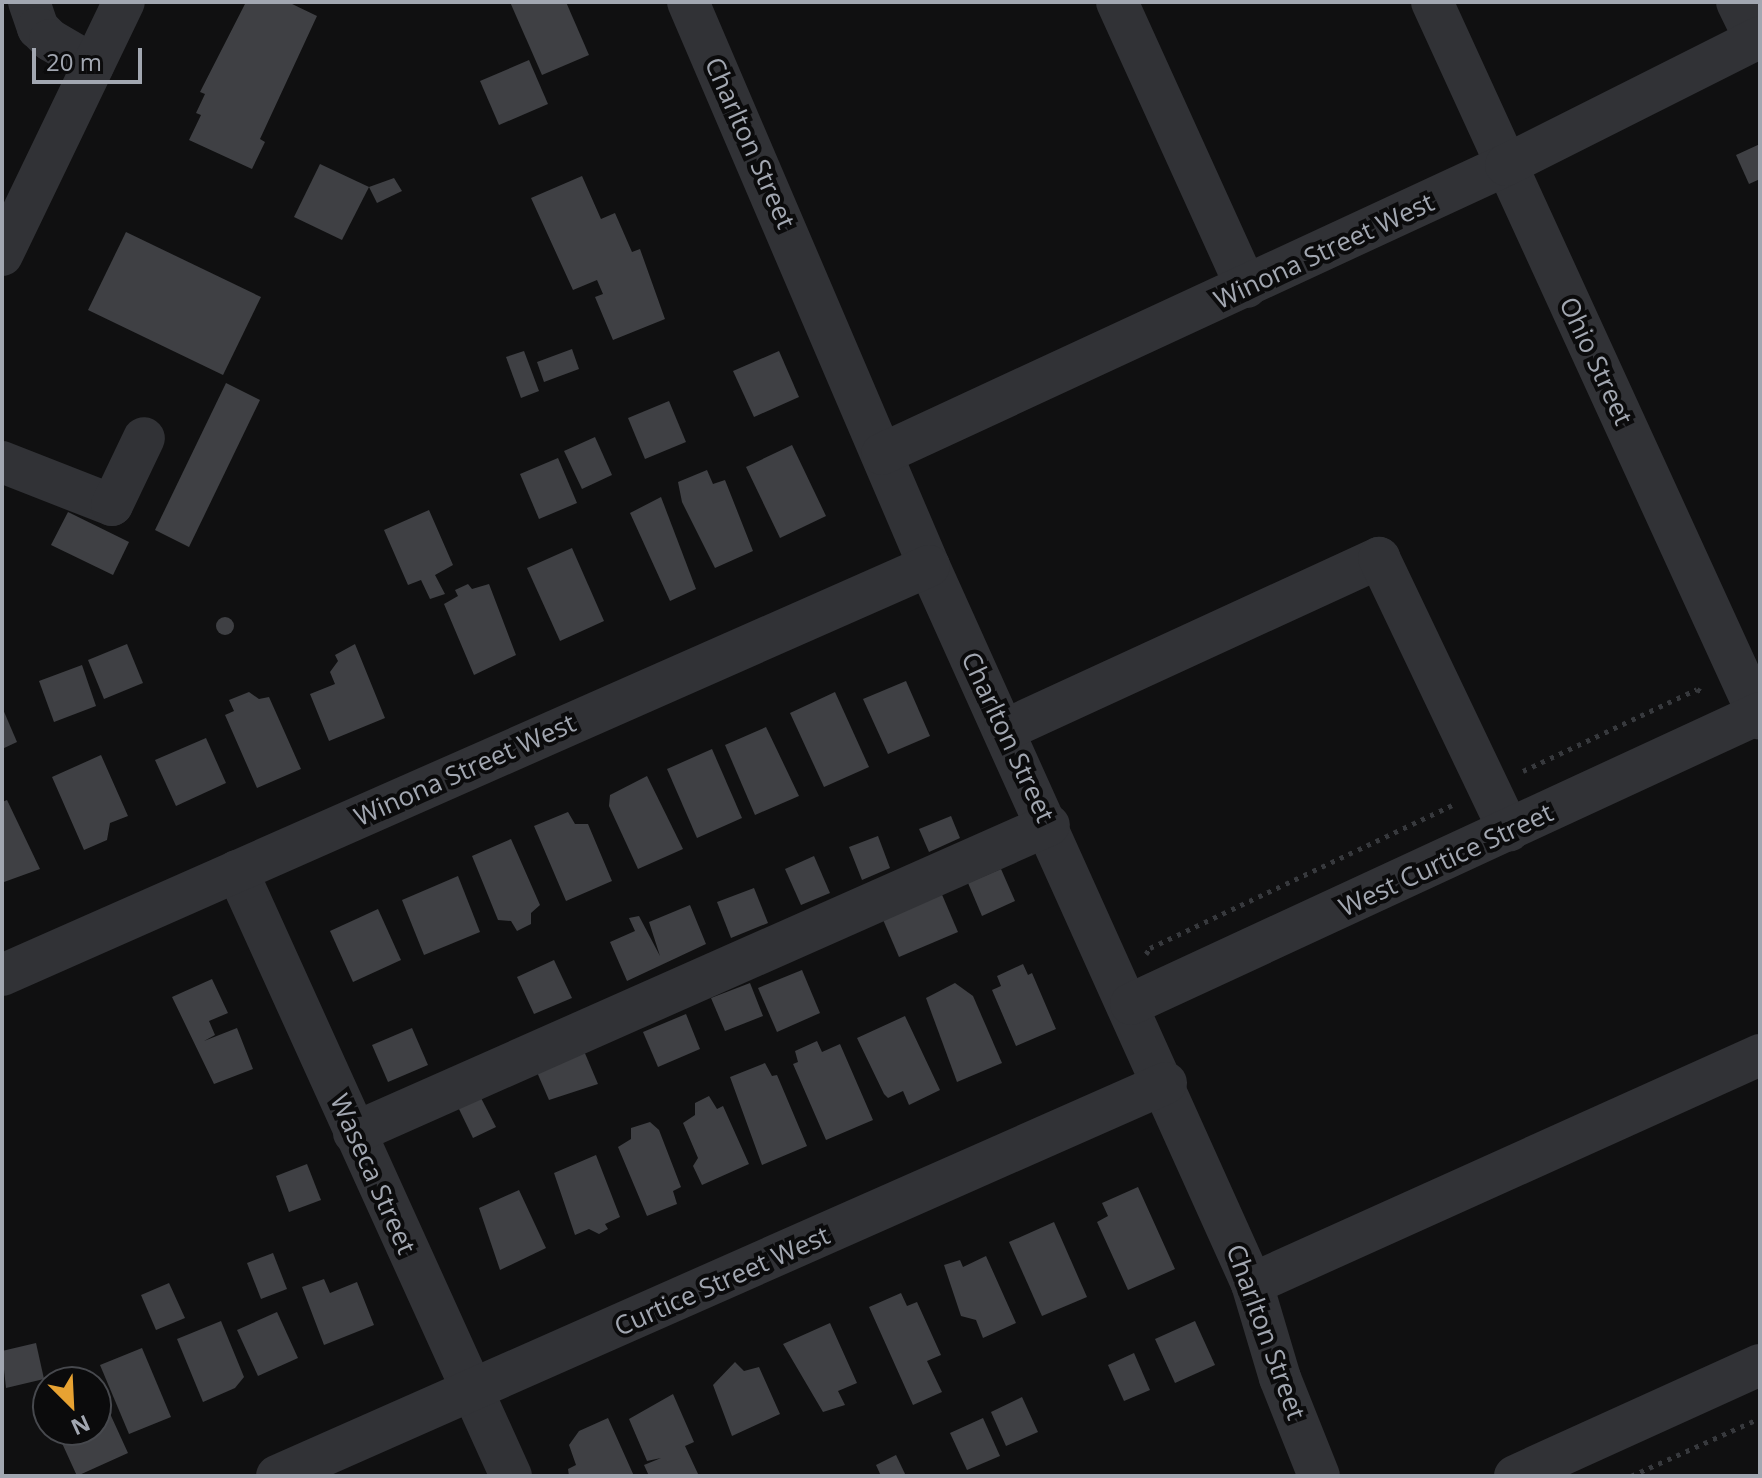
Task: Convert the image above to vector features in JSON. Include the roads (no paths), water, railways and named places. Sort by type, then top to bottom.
[{"type":"street","points":[[29,2],[38,28],[50,40],[93,65]]},
{"type":"street","points":[[2,255],[124,2]]},
{"type":"street","name":"Charlton Street","points":[[688,2],[929,566],[1166,1083],[1252,1284],[1280,1378],[1319,1476]]},
{"type":"street","points":[[1117,2],[1246,287]]},
{"type":"street","name":"Ohio Street","points":[[1432,2],[1759,716]]},
{"type":"street","points":[[1737,2],[1756,49]]},
{"type":"street","name":"Winona Street West","points":[[882,454],[1756,49]]},
{"type":"street","points":[[2,462],[112,505],[144,438]]},
{"type":"street","points":[[1005,730],[1379,558],[1509,831]]},
{"type":"street","name":"Winona Street West","points":[[2,975],[929,566]]},
{"type":"street","name":"West Curtice Street","points":[[1131,1004],[1759,716]]},
{"type":"street","points":[[354,1133],[1049,825]]},
{"type":"street","name":"Waseca Street","points":[[237,871],[511,1476]]},
{"type":"street","points":[[1252,1284],[1760,1055]]},
{"type":"street","name":"Curtice Street West","points":[[277,1476],[473,1392],[1166,1083]]},
{"type":"street","points":[[1515,1476],[1760,1365]]}]
